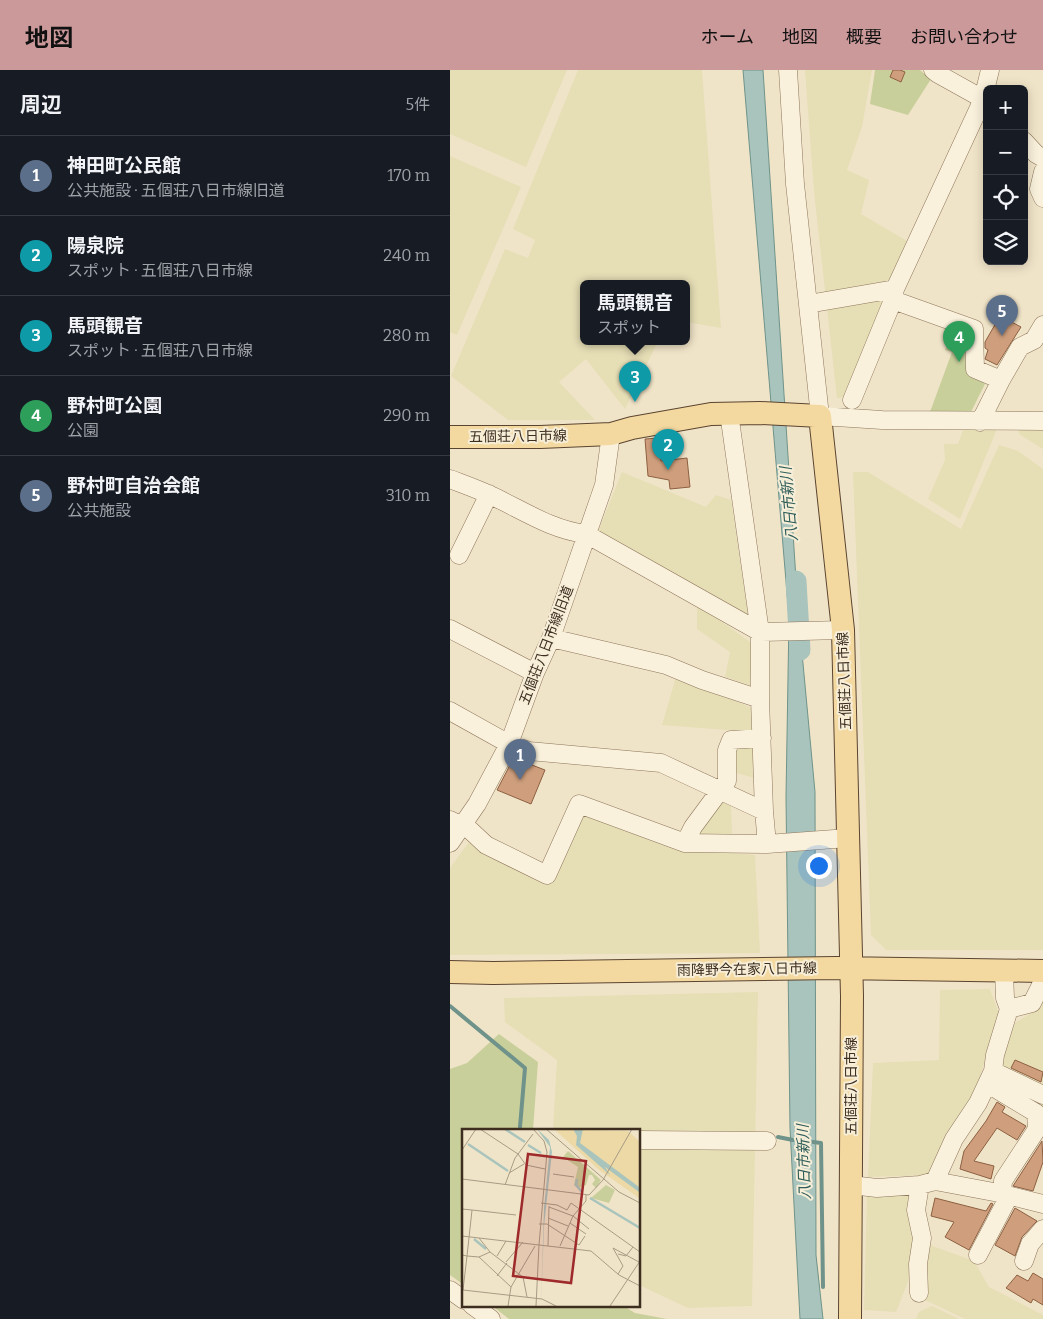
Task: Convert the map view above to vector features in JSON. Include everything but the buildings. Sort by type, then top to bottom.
[{"type":"main road","name":"五個荘八日市線","points":[[450,437],[540,437],[611,434],[632,428],[711,414],[820,416],[843,630],[848,838],[844,968],[852,996],[850,1319]]},
{"type":"main road","name":"雨降野今在家八日市線","points":[[450,972],[844,968],[1043,971]]},
{"type":"street","points":[[788,70],[795,184],[820,416],[882,420],[1043,421]]},
{"type":"street","points":[[933,70],[983,100]]},
{"type":"street","points":[[988,85],[990,70]]},
{"type":"street","points":[[852,400],[894,295],[983,105]]},
{"type":"street","points":[[1028,145],[1043,158]]},
{"type":"street","points":[[1043,172],[1039,189],[1043,198]]},
{"type":"street","points":[[808,304],[894,295],[974,329],[976,370],[1001,380]]},
{"type":"street","points":[[980,422],[1020,347],[1034,340],[1043,325]]},
{"type":"street","points":[[729,413],[760,632],[760,699],[767,844]]},
{"type":"street","name":"五個荘八日市線旧道","points":[[450,843],[456,823],[477,804],[509,744],[550,638],[604,485],[611,434]]},
{"type":"street","points":[[450,479],[489,494],[543,521],[576,533],[586,534],[760,632],[843,630]]},
{"type":"street","points":[[459,555],[489,494]]},
{"type":"street","points":[[450,629],[535,673]]},
{"type":"street","points":[[550,638],[666,666],[760,699]]},
{"type":"street","points":[[450,711],[509,744],[529,751],[660,763],[764,811]]},
{"type":"street","points":[[684,843],[693,827],[727,781],[727,750],[731,740],[762,738]]},
{"type":"street","points":[[456,823],[470,830],[486,845],[547,874],[579,804],[684,843],[767,844],[848,838]]},
{"type":"street","points":[[919,1293],[918,1264],[922,1238],[916,1210],[927,1183],[978,1103],[991,1078],[995,1055],[1009,1010],[1005,998],[1004,970]]},
{"type":"street","points":[[1009,1010],[1032,1004],[1043,980]]},
{"type":"street","points":[[991,1078],[1043,1095]]},
{"type":"street","points":[[978,1255],[1006,1195],[1002,1181],[1040,1130],[1036,1113],[991,1078]]},
{"type":"street","points":[[640,1140],[767,1141]]},
{"type":"street","points":[[850,1185],[877,1188],[927,1183],[1006,1195],[1043,1204]]},
{"type":"street","points":[[1024,1262],[1030,1244],[1043,1229]]},
{"type":"street","points":[[450,1290],[462,1299]]},
{"type":"street","points":[[473,1306],[491,1319]]},
{"type":"shaded area","points":[[450,70],[567,70],[526,167],[450,134]]},
{"type":"shaded area","points":[[578,70],[702,70],[721,328],[690,323],[690,280],[580,280],[580,345],[656,345],[625,409],[586,359],[559,382],[595,420],[508,420],[451,376],[505,249],[528,258],[535,240],[513,229]]},
{"type":"shaded area","points":[[805,70],[872,70],[862,127],[847,170],[869,180],[861,214],[907,241],[845,397],[837,398],[814,192]]},
{"type":"shaded area","points":[[450,156],[521,187],[457,335],[450,332]]},
{"type":"shaded area","points":[[1043,428],[1043,449],[1019,434],[1019,429]]},
{"type":"shaded area","points":[[997,429],[960,519],[928,499],[945,460],[944,444],[958,444],[963,430]]},
{"type":"shaded area","points":[[999,445],[1018,451],[1043,469],[1043,950],[886,950],[871,935],[853,472],[868,472],[961,529]]},
{"type":"shaded area","points":[[622,472],[706,507],[716,495],[731,500],[749,621],[597,534]]},
{"type":"shaded area","points":[[697,604],[753,644],[750,685],[725,677],[730,652],[697,629]]},
{"type":"shaded area","points":[[677,674],[751,708],[752,732],[662,725]]},
{"type":"shaded area","points":[[733,743],[758,743],[758,779],[737,773],[731,750]]},
{"type":"shaded area","points":[[724,798],[731,804],[732,836],[691,838]]},
{"type":"shaded area","points":[[583,813],[683,848],[755,855],[760,953],[450,955],[450,868],[469,842],[550,883]]},
{"type":"shaded area","points":[[990,989],[999,1014],[975,1093],[931,1175],[868,1177],[873,1063],[939,1060],[940,990]]},
{"type":"shaded area","points":[[758,992],[752,1306],[688,1308],[640,1285],[640,1129],[553,1129],[557,1060],[505,1022],[504,998]]},
{"type":"shaded area","points":[[1043,993],[1043,1113],[994,1076],[1015,1023],[1034,1011]]},
{"type":"shaded area","points":[[908,1194],[915,1241],[909,1279],[896,1312],[864,1310],[867,1195]]},
{"type":"shaded area","points":[[927,1244],[974,1261],[989,1287],[1043,1315],[1043,1319],[965,1319],[923,1299]]},
{"type":"shaded area","points":[[932,1306],[959,1319],[916,1319],[919,1312]]},
{"type":"green space","points":[[875,70],[920,70],[931,79],[908,115],[870,104]]},
{"type":"green space","points":[[954,326],[969,332],[970,372],[985,384],[969,416],[930,412],[952,352],[945,350]]},
{"type":"green space","points":[[499,1034],[538,1062],[533,1129],[462,1129],[462,1284],[450,1275],[450,1069],[467,1063]]},
{"type":"green space","points":[[492,1306],[624,1306],[635,1313],[667,1319],[509,1319]]},
{"type":"water","points":[[743,70],[763,70],[798,610],[815,792],[816,1255],[823,1319],[800,1319],[790,1128],[786,797],[789,617]]},
{"type":"waterway","name":"八日市新川","points":[[796,581],[800,650]]},
{"type":"waterway","points":[[450,1006],[525,1068],[520,1127]]},
{"type":"waterway","points":[[778,1137],[793,1140]]},
{"type":"waterway","points":[[813,1142],[821,1143],[823,1287]]},
{"type":"place","name":"野村町自治会館","points":[[1002,336]]},
{"type":"place","name":"野村町公園","points":[[959,362]]},
{"type":"place","name":"馬頭観音","points":[[635,402]]},
{"type":"place","name":"陽泉院","points":[[668,470]]},
{"type":"place","name":"神田町公民館","points":[[520,780]]}]
